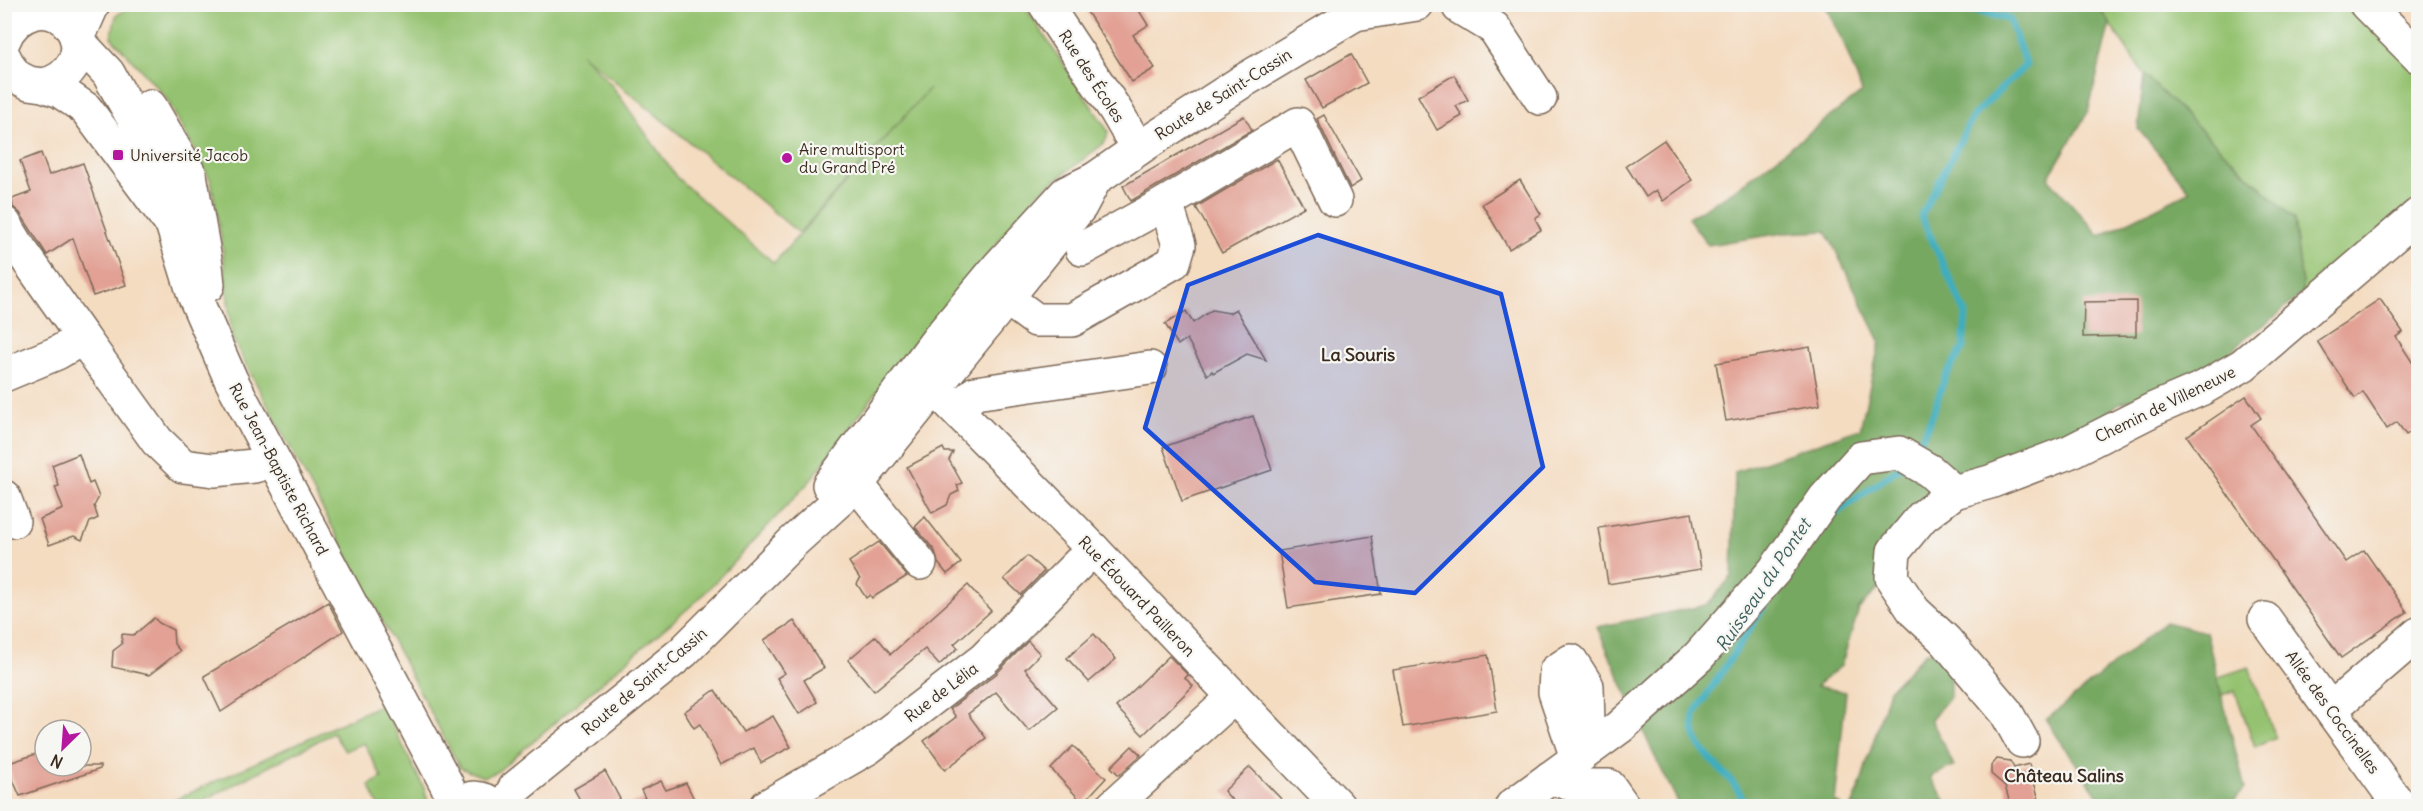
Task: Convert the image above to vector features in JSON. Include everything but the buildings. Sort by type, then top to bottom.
[{"type":"street","points":[[26,79],[75,61],[77,40],[93,4]]},
{"type":"street","name":"Rue des Écoles","points":[[1045,4],[1116,111],[1137,148]]},
{"type":"street","name":"Route de Saint-Cassin","points":[[847,477],[938,339],[999,285],[1080,207],[1095,179],[1137,148],[1360,9],[1417,4]]},
{"type":"street","points":[[2366,4],[2418,56]]},
{"type":"street","points":[[1455,6],[1493,16],[1540,98]]},
{"type":"street","points":[[4,40],[8,29],[17,19],[32,9]]},
{"type":"street","name":"Rue Jean-Baptiste Richard","points":[[32,9],[58,15],[70,26],[77,40],[108,73],[146,139],[166,188],[173,227],[194,295],[231,380],[352,604],[477,800]]},
{"type":"street","points":[[26,79],[60,91],[86,109],[173,227]]},
{"type":"street","name":"Rue Jean-Baptiste Richard","points":[[26,79],[87,92],[146,139]]},
{"type":"street","points":[[115,85],[150,105],[190,175],[206,265],[211,332]]},
{"type":"street","points":[[1082,249],[1166,203],[1298,124],[1335,200]]},
{"type":"street","points":[[999,285],[1036,320],[1072,320],[1174,262],[1179,245],[1166,203]]},
{"type":"street","name":"Chemin de Villeneuve","points":[[1954,492],[1990,482],[2069,452],[2154,409],[2203,388],[2243,366],[2418,215]]},
{"type":"street","points":[[4,223],[20,249],[157,441],[183,466],[214,470],[254,466],[273,461]]},
{"type":"street","name":"Route de Saint-Cassin","points":[[477,800],[683,652],[793,542],[847,477],[934,386],[999,285]]},
{"type":"street","points":[[4,375],[57,353],[83,338]]},
{"type":"street","points":[[957,409],[975,393],[1150,368]]},
{"type":"street","name":"Rue Édouard Pailleron","points":[[934,386],[1093,549],[1338,807]]},
{"type":"street","points":[[1576,782],[1620,727],[1698,657],[1774,570],[1825,498],[1861,458],[1914,461],[1954,492],[1922,518],[1894,551],[1892,578],[1914,611],[1945,640],[2006,712],[2022,741]]},
{"type":"street","points":[[847,477],[920,563]]},
{"type":"street","name":"Rue de Lélia","points":[[766,807],[868,748],[984,659],[1093,549]]},
{"type":"street","name":"Allée des Coccinelles","points":[[2265,619],[2400,807]]},
{"type":"street","points":[[2331,709],[2418,634]]},
{"type":"street","points":[[1113,807],[1234,697]]},
{"type":"street","points":[[1512,807],[1576,782],[1609,786],[1623,807]]},
{"type":"highlighted area","points":[[1318,235],[1501,294],[1543,467],[1415,593],[1315,582],[1145,428],[1188,285]]},
{"type":"green space","points":[[134,4],[1024,5],[1108,131],[1107,138],[1102,145],[1037,194],[896,366],[810,481],[699,599],[497,772],[483,777],[460,768],[232,338],[222,243],[211,181],[165,96],[111,37],[116,16]],"holes":[[[581,53],[799,233],[929,89],[774,263],[677,178],[611,84]]]},
{"type":"green space","points":[[1825,5],[2097,5],[2110,23],[2088,112],[2048,178],[2100,236],[2190,191],[2138,129],[2144,75],[2294,219],[2303,293],[2270,321],[2245,338],[2218,365],[2174,385],[2118,404],[2088,430],[1966,480],[1899,567],[1859,609],[1841,666],[1816,686],[1846,692],[1835,802],[1843,806],[1680,806],[1653,753],[1597,627],[1707,605],[1732,576],[1735,472],[1860,429],[1880,341],[1826,231],[1784,233],[1708,245],[1688,218],[1732,192],[1862,92],[1844,44]]},
{"type":"green space","points":[[2097,5],[2348,5],[2418,72],[2418,198],[2303,293],[2294,219],[2144,75]]},
{"type":"green space","points":[[2165,622],[2206,632],[2245,789],[2229,806],[2105,806],[2046,720]]},
{"type":"green space","points":[[1926,652],[1950,654],[1950,697],[1931,719],[1954,766],[1930,777],[1949,806],[1852,806],[1889,690]]},
{"type":"green space","points":[[2249,667],[2276,738],[2255,747],[2235,691],[2217,696],[2213,679]]},
{"type":"green space","points":[[382,704],[424,788],[429,806],[379,806],[369,785],[382,778],[364,743],[345,751],[333,733],[193,806],[162,806]]},
{"type":"waterway","name":"Ruisseau du Pontet","points":[[1915,452],[1932,416],[1945,377],[1963,348],[1966,314],[1921,216],[1973,116],[2026,65],[2009,19],[1947,4]]},
{"type":"waterway","name":"Ruisseau du Pontet","points":[[1828,519],[1902,466]]},
{"type":"waterway","name":"Ruisseau du Pontet","points":[[1746,806],[1735,786],[1698,743],[1695,736],[1694,715],[1765,605]]},
{"type":"place","name":"Université Jacob","points":[[118,155]]},
{"type":"place","name":"Aire multisport du Grand Pré","points":[[787,158]]},
{"type":"district","name":"La Souris","points":[[1358,354]]},
{"type":"district","name":"Château Salins","points":[[2064,775]]}]
